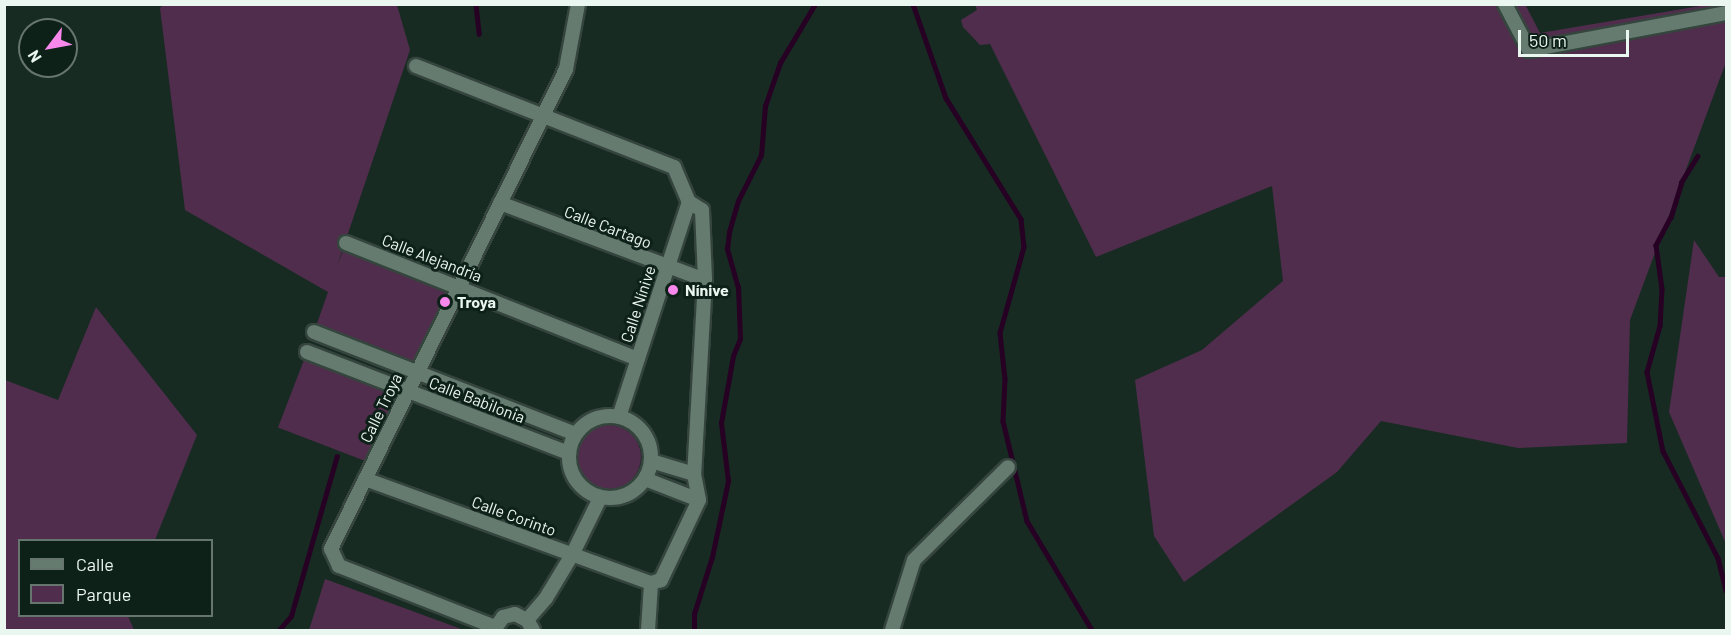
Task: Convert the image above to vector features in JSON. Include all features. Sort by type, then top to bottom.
[{"type":"street","name":"Calle Troya","points":[[494,628],[339,566],[331,549],[566,69],[578,4]]},
{"type":"street","points":[[1505,4],[1528,50],[1726,13]]},
{"type":"street","points":[[416,66],[674,167],[689,202],[702,210],[705,280],[694,474],[699,500],[661,580],[651,583],[648,630]]},
{"type":"street","name":"Calle Nínive","points":[[619,417],[689,202]]},
{"type":"street","name":"Calle Cartago","points":[[500,203],[705,280]]},
{"type":"street","name":"Calle Alejandría","points":[[346,243],[638,359]]},
{"type":"street","name":"Calle Babilonia","points":[[314,332],[575,434]]},
{"type":"street","name":"Calle Babilonia","points":[[308,352],[568,453]]},
{"type":"street","points":[[603,417],[619,417],[638,427],[648,444],[651,461],[645,479],[622,497],[600,498],[580,486],[570,470],[568,453],[575,434],[584,424],[603,417]]},
{"type":"street","points":[[651,461],[694,474]]},
{"type":"street","points":[[892,630],[914,560],[1008,467]]},
{"type":"street","name":"Calle Corinto","points":[[365,479],[651,583]]},
{"type":"street","points":[[645,479],[699,500]]},
{"type":"street","points":[[494,628],[509,615],[530,625],[572,555],[600,498]]},
{"type":"green space","points":[[164,4],[397,5],[410,50],[337,266],[346,243],[459,286],[418,371],[314,332],[328,292],[185,210],[160,8]]},
{"type":"green space","points":[[975,4],[1525,4],[1540,33],[1706,5],[1726,5],[1726,62],[1630,320],[1627,443],[1518,448],[1381,421],[1337,472],[1184,582],[1154,536],[1135,380],[1202,350],[1283,281],[1272,186],[1096,257],[990,44],[980,45],[963,27],[961,20],[977,10]]},
{"type":"green space","points":[[1694,240],[1719,277],[1726,277],[1726,544],[1669,412]]},
{"type":"green space","points":[[96,307],[197,435],[155,539],[18,539],[18,617],[128,617],[134,630],[5,630],[5,380],[58,400]]},
{"type":"green space","points":[[307,352],[408,391],[379,466],[278,428]]},
{"type":"green space","points":[[603,425],[615,425],[632,434],[639,445],[641,457],[639,469],[632,480],[615,489],[603,489],[591,484],[582,475],[577,463],[577,451],[582,439],[591,430]]},
{"type":"green space","points":[[325,579],[464,630],[309,630]]},
{"type":"waterway","points":[[476,4],[479,34]]},
{"type":"waterway","points":[[694,630],[694,614],[712,557],[728,481],[721,423],[733,356],[740,339],[738,288],[727,249],[729,232],[738,201],[761,155],[765,106],[780,63],[815,4]]},
{"type":"waterway","points":[[913,4],[946,98],[1021,219],[1024,247],[1000,333],[1005,379],[1003,421],[1027,521],[1092,630]]},
{"type":"waterway","points":[[1698,156],[1682,182],[1671,217],[1656,245],[1662,289],[1660,326],[1647,372],[1663,451],[1718,558],[1726,590]]},
{"type":"waterway","points":[[279,630],[291,616],[337,456]]},
{"type":"place","name":"Nínive","points":[[673,290]]},
{"type":"place","name":"Troya","points":[[445,302]]}]
